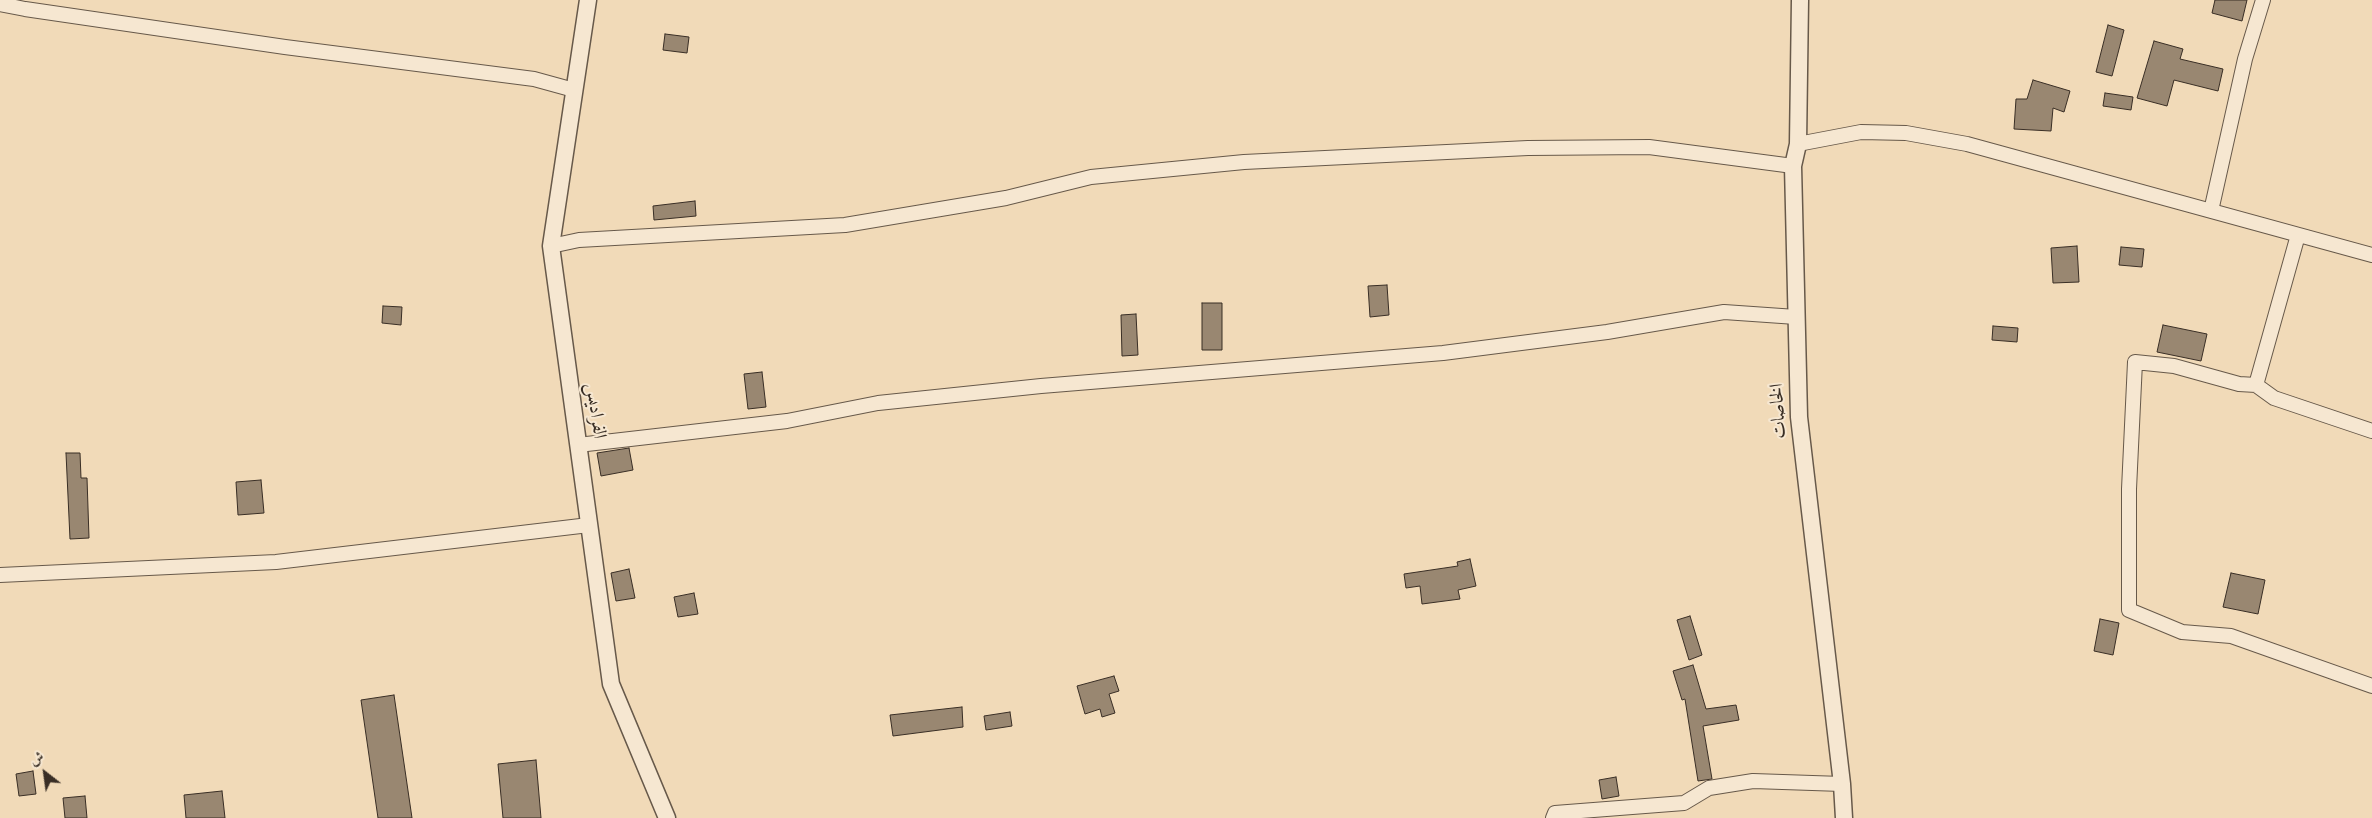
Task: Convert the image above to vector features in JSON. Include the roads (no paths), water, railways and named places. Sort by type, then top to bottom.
[{"type":"street","name":"الفراديس","points":[[588,0],[551,246],[611,684],[667,818]]},
{"type":"street","name":"الخاصات","points":[[1800,0],[1798,144],[1793,166],[1798,417],[1842,784],[1844,818]]},
{"type":"street","points":[[2211,211],[2245,59],[2262,0]]},
{"type":"street","points":[[0,4],[284,48],[534,79],[574,90]]},
{"type":"street","points":[[1798,144],[1861,132],[1906,133],[1967,144],[2372,255]]},
{"type":"street","points":[[551,246],[579,240],[845,225],[1006,198],[1091,177],[1244,162],[1528,148],[1649,147],[1793,166]]},
{"type":"street","points":[[2256,384],[2298,235]]},
{"type":"street","points":[[578,445],[788,421],[878,403],[1041,386],[1443,353],[1607,332],[1724,312],[1796,317]]},
{"type":"street","points":[[2372,431],[2274,398],[2256,384],[2239,384],[2174,366],[2135,362],[2129,489],[2129,610],[2182,632],[2231,636],[2372,686]]},
{"type":"street","points":[[0,575],[276,562],[589,525]]},
{"type":"street","points":[[1553,818],[1554,813],[1684,803],[1709,788],[1753,781],[1842,784]]}]
